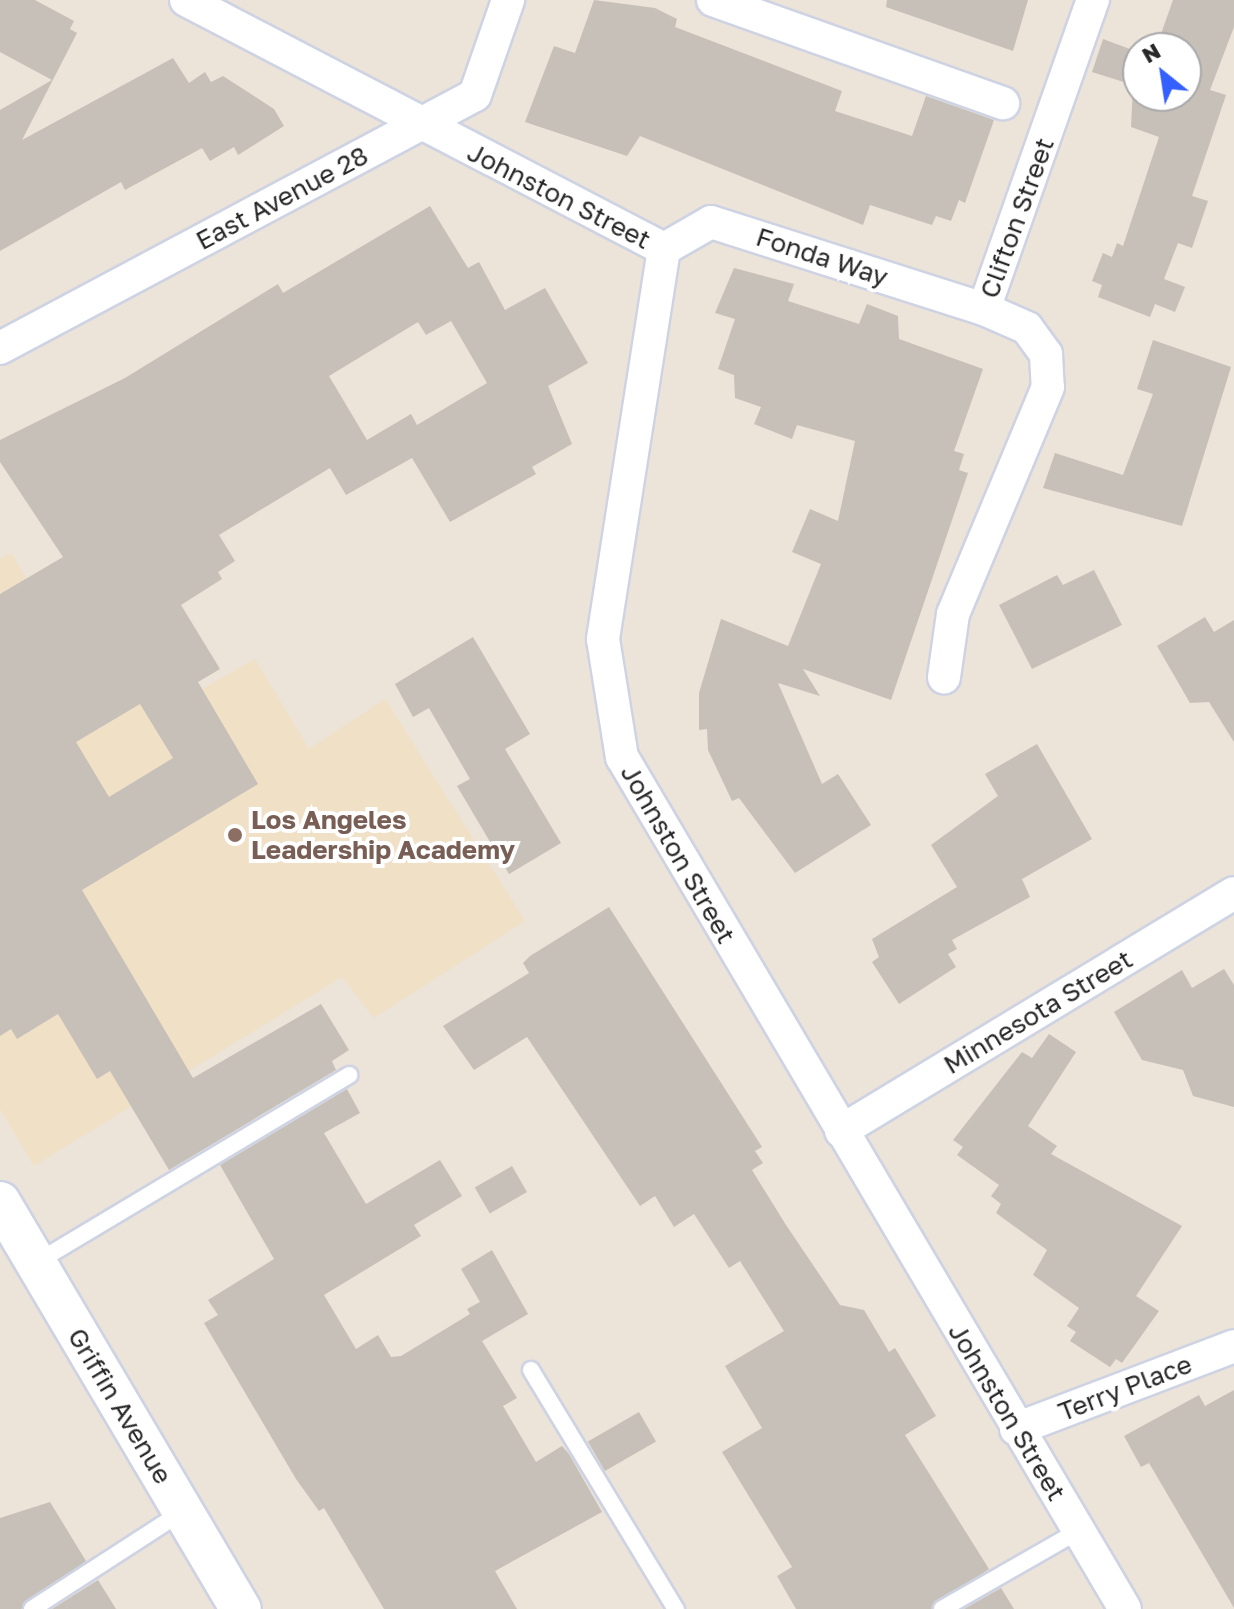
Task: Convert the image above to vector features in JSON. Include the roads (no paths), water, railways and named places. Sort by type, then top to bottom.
[{"type":"street","name":"Johnston Street","points":[[186,0],[420,125],[664,249],[608,575],[608,699],[622,757],[650,814],[1125,1609]]},
{"type":"street","name":"East Avenue 28","points":[[0,348],[475,95],[508,0]]},
{"type":"street","points":[[713,0],[1003,103]]},
{"type":"street","name":"Clifton Street","points":[[944,677],[953,614],[1048,387],[1046,354],[1027,328],[984,309],[1093,0]]},
{"type":"street","name":"Fonda Way","points":[[664,249],[711,222],[984,309]]},
{"type":"street","name":"Minnesota Street","points":[[841,1131],[1234,893]]},
{"type":"street","name":"Griffin Avenue","points":[[0,1202],[241,1609]]},
{"type":"street","name":"Terry Place","points":[[1016,1429],[1234,1346]]},
{"type":"lane","points":[[36,1263],[349,1075]]},
{"type":"lane","points":[[531,1370],[676,1609]]},
{"type":"lane","points":[[32,1609],[183,1511]]},
{"type":"lane","points":[[942,1609],[1078,1531]]},
{"type":"place","name":"Los Angeles Leadership Academy","points":[[235,835]]}]
